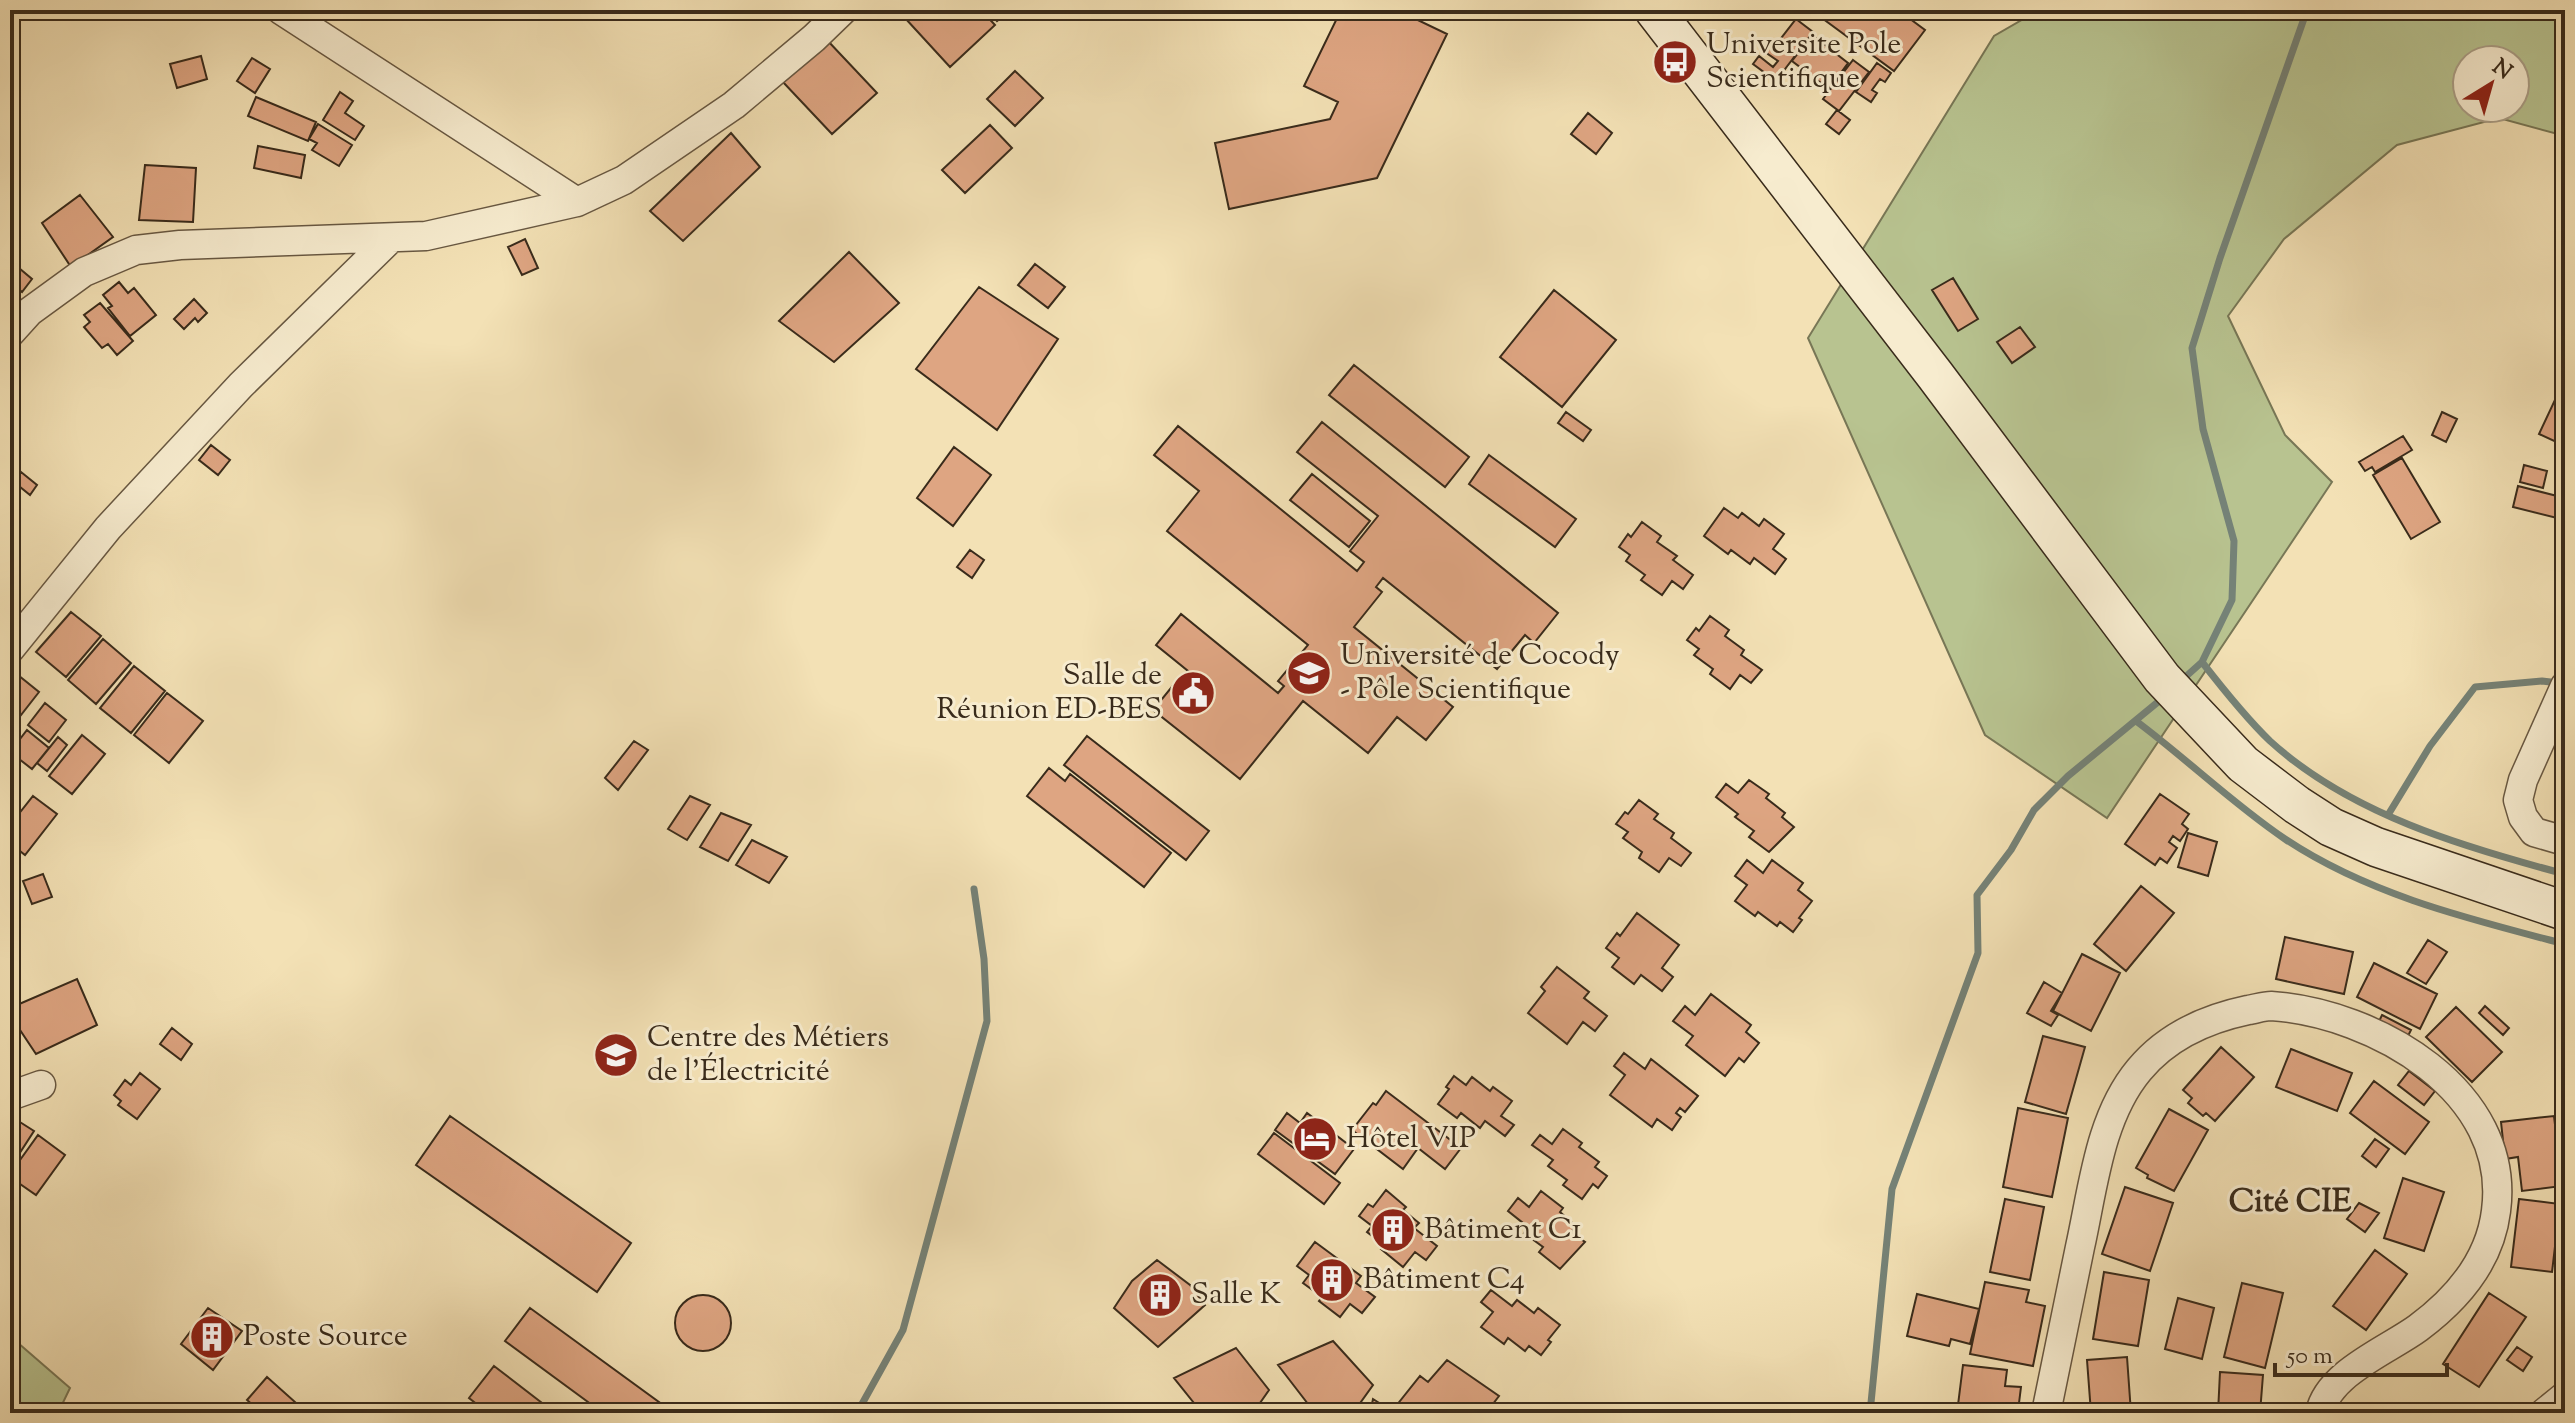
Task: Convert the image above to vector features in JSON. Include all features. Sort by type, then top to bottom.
[{"type":"main road","points":[[1654,10],[1935,375],[2162,678],[2243,764],[2331,827],[2376,847],[2565,911]]},
{"type":"street","points":[[281,10],[577,202]]},
{"type":"street","points":[[10,333],[29,312],[84,272],[136,250],[180,245],[426,236],[577,202],[624,180],[734,105],[843,10]]},
{"type":"street","points":[[10,649],[108,528],[241,385],[391,238]]},
{"type":"street","points":[[2565,686],[2523,780],[2518,800],[2523,817],[2534,832],[2565,841]]},
{"type":"street","points":[[2046,1413],[2099,1157],[2116,1107],[2138,1071],[2171,1039],[2216,1017],[2269,1006],[2327,1016],[2376,1033],[2426,1061],[2479,1120],[2498,1179],[2497,1209],[2491,1239],[2476,1270],[2444,1307],[2416,1330],[2371,1356],[2339,1382],[2322,1403],[2320,1413]]},
{"type":"street","points":[[10,1096],[41,1085]]},
{"type":"street","points":[[2544,1413],[2565,1396]]},
{"type":"green space","points":[[2039,10],[2565,10],[2565,136],[2521,124],[2531,124],[2531,44],[2451,44],[2451,124],[2476,124],[2397,145],[2284,239],[2228,316],[2285,435],[2332,482],[2107,818],[1985,735],[1808,338],[1994,36]]},
{"type":"green space","points":[[10,1336],[70,1388],[58,1413],[10,1413]]},
{"type":"building","points":[[914,10],[981,10],[995,25],[950,67],[905,18]]},
{"type":"building","points":[[987,10],[1010,10],[997,21]]},
{"type":"building","points":[[1341,10],[1397,10],[1447,34],[1377,178],[1229,209],[1215,143],[1330,119],[1338,102],[1304,86]]},
{"type":"building","points":[[1811,10],[1898,10],[1925,30],[1894,71]]},
{"type":"building","points":[[1796,19],[1813,32],[1776,81],[1753,64],[1759,56],[1773,67],[1778,61],[1762,50],[1769,41],[1775,46]]},
{"type":"building","points":[[1812,35],[1848,63],[1829,89],[1792,61]]},
{"type":"building","points":[[827,40],[877,93],[832,134],[782,81]]},
{"type":"building","points":[[201,56],[207,79],[177,88],[170,64]]},
{"type":"building","points":[[252,58],[270,69],[255,93],[237,81]]},
{"type":"building","points":[[1853,60],[1869,72],[1839,111],[1823,99]]},
{"type":"building","points":[[1877,63],[1891,73],[1885,82],[1880,79],[1872,90],[1877,93],[1871,102],[1856,92]]},
{"type":"building","points":[[1015,71],[1043,98],[1015,126],[987,99]]},
{"type":"building","points":[[340,92],[353,101],[345,113],[364,126],[355,140],[323,120]]},
{"type":"building","points":[[256,97],[316,122],[308,141],[248,116]]},
{"type":"building","points":[[1837,110],[1850,120],[1839,134],[1826,124]]},
{"type":"building","points":[[1588,113],[1612,133],[1596,154],[1571,134]]},
{"type":"building","points":[[318,124],[352,145],[339,166],[312,150],[317,143],[309,139]]},
{"type":"building","points":[[990,125],[1012,148],[965,193],[942,170]]},
{"type":"building","points":[[731,133],[760,167],[683,241],[650,211]]},
{"type":"building","points":[[258,146],[305,155],[301,178],[254,168]]},
{"type":"building","points":[[145,165],[196,168],[193,222],[139,220]]},
{"type":"building","points":[[80,195],[113,237],[71,267],[42,223]]},
{"type":"building","points":[[525,239],[538,268],[522,275],[508,247]]},
{"type":"building","points":[[849,252],[899,303],[834,362],[779,321]]},
{"type":"building","points":[[13,263],[32,279],[22,292],[10,282]]},
{"type":"building","points":[[1035,264],[1065,287],[1048,308],[1018,285]]},
{"type":"building","points":[[1953,278],[1978,319],[1958,331],[1932,290]]},
{"type":"building","points":[[119,282],[128,293],[134,288],[156,315],[130,336],[108,308],[112,306],[103,295]]},
{"type":"building","points":[[979,287],[1058,339],[997,430],[916,369]]},
{"type":"building","points":[[1554,290],[1616,340],[1562,407],[1500,357]]},
{"type":"building","points":[[194,299],[207,313],[198,322],[195,318],[184,329],[174,319]]},
{"type":"building","points":[[100,303],[133,341],[117,355],[108,344],[102,348],[84,327],[90,322],[84,315]]},
{"type":"building","points":[[2020,327],[2035,347],[2012,363],[1997,342]]},
{"type":"building","points":[[1354,365],[1469,457],[1445,487],[1329,395]]},
{"type":"building","points":[[2561,387],[2565,389],[2565,446],[2539,434]]},
{"type":"building","points":[[1566,412],[1591,430],[1583,441],[1558,423]]},
{"type":"building","points":[[2442,412],[2457,419],[2446,442],[2432,435]]},
{"type":"building","points":[[1322,422],[1558,613],[1534,643],[1525,635],[1497,669],[1383,578],[1376,587],[1382,592],[1354,627],[1453,707],[1426,740],[1397,717],[1368,753],[1303,701],[1240,779],[1153,710],[1188,671],[1156,645],[1181,614],[1278,693],[1284,686],[1278,681],[1308,645],[1167,531],[1199,491],[1154,455],[1178,426],[1357,571],[1364,562],[1350,551],[1378,516],[1297,452]]},
{"type":"building","points":[[2403,436],[2412,450],[2375,472],[2372,467],[2365,471],[2359,462]]},
{"type":"building","points":[[211,445],[230,460],[218,475],[199,460]]},
{"type":"building","points":[[954,447],[991,475],[953,526],[917,498]]},
{"type":"building","points":[[1489,455],[1576,519],[1555,547],[1469,484]]},
{"type":"building","points":[[2402,458],[2440,522],[2411,539],[2373,475]]},
{"type":"building","points":[[2524,465],[2547,471],[2543,488],[2520,482]]},
{"type":"building","points":[[21,472],[37,485],[30,495],[14,482]]},
{"type":"building","points":[[1312,474],[1370,521],[1349,547],[1290,500]]},
{"type":"building","points":[[2518,486],[2565,498],[2565,520],[2513,507]]},
{"type":"building","points":[[1724,508],[1738,518],[1742,513],[1759,526],[1764,519],[1784,534],[1773,549],[1786,559],[1775,574],[1754,558],[1750,564],[1731,550],[1728,554],[1704,536]]},
{"type":"building","points":[[1642,522],[1661,536],[1657,542],[1677,556],[1673,560],[1693,575],[1683,589],[1672,581],[1662,595],[1641,580],[1645,575],[1626,561],[1630,555],[1619,547]]},
{"type":"building","points":[[970,550],[984,560],[972,578],[957,567]]},
{"type":"building","points":[[71,612],[101,636],[66,677],[36,652]]},
{"type":"building","points":[[1710,616],[1729,630],[1725,636],[1744,650],[1741,655],[1762,670],[1751,683],[1740,675],[1730,689],[1710,674],[1713,669],[1694,655],[1699,649],[1687,640],[1696,628],[1699,631]]},
{"type":"building","points":[[103,639],[131,663],[96,704],[68,680]]},
{"type":"building","points":[[134,666],[165,691],[131,733],[100,708]]},
{"type":"building","points":[[13,671],[39,692],[10,729],[10,674]]},
{"type":"building","points":[[167,693],[203,721],[169,763],[134,735]]},
{"type":"building","points":[[45,703],[66,720],[49,742],[28,725]]},
{"type":"building","points":[[2565,716],[2565,743],[2556,740]]},
{"type":"building","points":[[27,730],[49,748],[32,769],[10,752]]},
{"type":"building","points":[[82,735],[105,754],[72,794],[49,776]]},
{"type":"building","points":[[1087,736],[1209,831],[1186,860],[1064,765]]},
{"type":"building","points":[[58,737],[67,745],[47,771],[37,763]]},
{"type":"building","points":[[634,741],[648,750],[618,790],[605,778]]},
{"type":"building","points":[[1049,768],[1065,781],[1070,774],[1171,853],[1144,887],[1027,796]]},
{"type":"building","points":[[1749,780],[1769,794],[1766,798],[1785,813],[1782,817],[1794,827],[1769,852],[1749,837],[1754,831],[1735,817],[1738,814],[1716,797],[1726,784],[1738,793]]},
{"type":"building","points":[[2160,794],[2189,814],[2182,824],[2188,829],[2180,841],[2173,836],[2169,842],[2177,848],[2167,863],[2160,858],[2155,865],[2125,844]]},
{"type":"building","points":[[33,796],[57,814],[25,855],[10,843],[10,825]]},
{"type":"building","points":[[690,796],[710,805],[687,840],[668,829]]},
{"type":"building","points":[[1639,800],[1658,814],[1654,819],[1674,833],[1671,838],[1691,853],[1681,866],[1669,858],[1659,872],[1639,858],[1642,852],[1623,838],[1628,832],[1616,824]]},
{"type":"building","points":[[721,813],[751,825],[728,861],[700,847]]},
{"type":"building","points":[[2188,833],[2217,842],[2208,876],[2178,867]]},
{"type":"building","points":[[752,840],[787,857],[769,883],[736,865]]},
{"type":"building","points":[[1747,860],[1763,873],[1772,860],[1803,883],[1798,890],[1812,901],[1793,932],[1780,922],[1777,926],[1758,912],[1755,916],[1735,901],[1747,885],[1735,876]]},
{"type":"building","points":[[43,874],[52,897],[32,904],[23,881]]},
{"type":"building","points":[[2141,886],[2174,913],[2126,971],[2094,944]]},
{"type":"building","points":[[1637,913],[1679,945],[1662,968],[1673,977],[1662,991],[1641,975],[1634,984],[1612,967],[1619,958],[1606,948],[1617,933],[1620,936]]},
{"type":"building","points":[[2285,937],[2353,952],[2344,994],[2276,979]]},
{"type":"building","points":[[2428,940],[2447,952],[2426,984],[2407,973]]},
{"type":"building","points":[[2082,954],[2120,973],[2091,1031],[2053,1011]]},
{"type":"building","points":[[2374,963],[2437,994],[2420,1029],[2357,997]]},
{"type":"building","points":[[1557,967],[1589,992],[1584,998],[1607,1016],[1595,1031],[1583,1022],[1567,1044],[1528,1013],[1545,991],[1541,987]]},
{"type":"building","points":[[77,979],[97,1025],[36,1054],[10,1015],[10,1008]]},
{"type":"building","points":[[2044,982],[2062,993],[2051,1011],[2058,1015],[2051,1026],[2027,1013]]},
{"type":"building","points":[[1711,994],[1751,1025],[1746,1032],[1759,1043],[1744,1062],[1739,1058],[1725,1076],[1686,1045],[1693,1036],[1673,1021],[1685,1006],[1695,1015]]},
{"type":"building","points":[[2485,1006],[2509,1028],[2503,1035],[2479,1013]]},
{"type":"building","points":[[2456,1007],[2502,1052],[2472,1082],[2426,1037]]},
{"type":"building","points":[[2382,1015],[2411,1030],[2405,1042],[2376,1028]]},
{"type":"building","points":[[172,1028],[192,1044],[181,1060],[160,1044]]},
{"type":"building","points":[[2043,1036],[2085,1047],[2066,1114],[2025,1102]]},
{"type":"building","points":[[2221,1047],[2254,1077],[2215,1121],[2206,1113],[2203,1116],[2188,1103],[2192,1098],[2183,1090]]},
{"type":"building","points":[[2291,1049],[2352,1073],[2337,1111],[2276,1087]]},
{"type":"building","points":[[1624,1053],[1645,1069],[1651,1059],[1698,1096],[1685,1112],[1680,1108],[1676,1113],[1681,1117],[1672,1130],[1657,1119],[1652,1127],[1610,1095],[1625,1075],[1614,1066]]},
{"type":"building","points":[[2409,1071],[2435,1091],[2424,1105],[2398,1085]]},
{"type":"building","points":[[140,1073],[160,1089],[137,1119],[118,1105],[121,1101],[114,1095],[125,1080],[131,1085]]},
{"type":"building","points":[[1454,1076],[1466,1085],[1472,1077],[1490,1091],[1493,1087],[1512,1101],[1501,1116],[1514,1125],[1505,1136],[1485,1121],[1480,1128],[1461,1113],[1457,1118],[1438,1104]]},
{"type":"building","points":[[2374,1081],[2429,1122],[2405,1154],[2350,1113]]},
{"type":"building","points":[[1386,1091],[1461,1148],[1445,1169],[1418,1148],[1403,1169],[1352,1130]]},
{"type":"building","points":[[2018,1108],[2068,1118],[2052,1197],[2003,1187]]},
{"type":"building","points":[[2169,1109],[2208,1130],[2174,1191],[2147,1178],[2148,1175],[2136,1168]]},
{"type":"building","name":"Hôtel VIP","points":[[1287,1113],[1300,1123],[1307,1113],[1354,1149],[1335,1174],[1275,1130]]},
{"type":"building","points":[[2565,1114],[2565,1139],[2560,1140],[2556,1115]]},
{"type":"building","points":[[450,1116],[631,1243],[597,1292],[416,1165]]},
{"type":"building","points":[[2554,1116],[2562,1186],[2522,1191],[2518,1157],[2505,1159],[2501,1122]]},
{"type":"building","points":[[12,1117],[34,1131],[10,1168],[10,1121]]},
{"type":"building","points":[[1563,1129],[1582,1143],[1579,1147],[1599,1162],[1595,1167],[1607,1176],[1598,1188],[1593,1184],[1582,1199],[1563,1185],[1567,1180],[1548,1166],[1553,1160],[1532,1145],[1540,1135],[1552,1144]]},
{"type":"building","points":[[1274,1133],[1340,1183],[1324,1204],[1258,1154]]},
{"type":"building","points":[[38,1135],[65,1155],[36,1195],[10,1174]]},
{"type":"building","points":[[2375,1139],[2389,1149],[2376,1167],[2362,1156]]},
{"type":"building","points":[[2403,1178],[2444,1192],[2424,1251],[2384,1238]]},
{"type":"building","points":[[2125,1187],[2173,1203],[2150,1271],[2102,1254]]},
{"type":"building","name":"Bâtiment C1","points":[[1386,1190],[1419,1223],[1414,1228],[1437,1246],[1426,1260],[1415,1252],[1403,1267],[1381,1249],[1384,1245],[1367,1232],[1372,1226],[1359,1216],[1368,1204],[1373,1207]]},
{"type":"building","points":[[1541,1191],[1563,1208],[1560,1212],[1576,1226],[1571,1232],[1585,1242],[1560,1269],[1539,1252],[1543,1247],[1524,1233],[1528,1227],[1508,1211],[1518,1198],[1529,1207]]},
{"type":"building","points":[[2005,1199],[2044,1207],[2030,1280],[1990,1272]]},
{"type":"building","points":[[2519,1199],[2560,1204],[2552,1272],[2511,1267]]},
{"type":"building","points":[[2359,1203],[2379,1213],[2365,1232],[2347,1219]]},
{"type":"building","points":[[2558,1238],[2565,1238],[2565,1268],[2555,1266]]},
{"type":"building","name":"Bâtiment C4","points":[[1315,1242],[1361,1276],[1356,1283],[1375,1297],[1362,1313],[1350,1304],[1340,1317],[1319,1301],[1322,1297],[1303,1283],[1309,1275],[1297,1266]]},
{"type":"building","points":[[2375,1250],[2407,1274],[2366,1330],[2333,1306]]},
{"type":"building","name":"Salle K","points":[[1157,1260],[1190,1285],[1205,1305],[1158,1347],[1114,1308],[1132,1281]]},
{"type":"building","points":[[2104,1272],[2149,1280],[2138,1346],[2093,1339]]},
{"type":"building","points":[[1985,1282],[2029,1290],[2026,1302],[2045,1306],[2033,1366],[1970,1354]]},
{"type":"building","points":[[2242,1283],[2283,1293],[2265,1368],[2224,1357]]},
{"type":"building","points":[[1491,1290],[1512,1306],[1517,1300],[1534,1313],[1538,1308],[1560,1325],[1541,1355],[1529,1346],[1525,1351],[1508,1338],[1504,1344],[1481,1327],[1493,1312],[1481,1302]]},
{"type":"building","points":[[2489,1293],[2526,1317],[2479,1387],[2443,1364]]},
{"type":"building","points":[[1917,1294],[1979,1309],[1970,1344],[1951,1339],[1949,1346],[1907,1336]]},
{"type":"building","points":[[703,1295],[723,1303],[731,1323],[723,1343],[703,1351],[683,1343],[675,1323],[683,1303]]},
{"type":"building","points":[[2178,1298],[2214,1308],[2202,1359],[2165,1349]]},
{"type":"building","name":"Poste Source","points":[[208,1308],[242,1331],[213,1370],[181,1344]]},
{"type":"building","points":[[530,1308],[663,1405],[657,1413],[603,1413],[505,1341]]},
{"type":"building","points":[[1333,1341],[1373,1385],[1353,1413],[1315,1413],[1278,1365]]},
{"type":"building","points":[[2517,1347],[2532,1357],[2523,1371],[2507,1360]]},
{"type":"building","points":[[1236,1348],[1269,1390],[1253,1413],[1207,1413],[1198,1408],[1174,1378]]},
{"type":"building","points":[[2127,1357],[2131,1413],[2091,1413],[2087,1360]]},
{"type":"building","points":[[1447,1360],[1499,1396],[1486,1413],[1370,1413],[1373,1399],[1392,1411],[1420,1376],[1428,1382]]},
{"type":"building","points":[[1963,1365],[2007,1370],[2005,1386],[2021,1387],[2018,1411],[2002,1409],[2002,1413],[1957,1413]]},
{"type":"building","points":[[494,1366],[555,1413],[488,1413],[469,1398]]},
{"type":"building","points":[[2220,1372],[2263,1375],[2260,1413],[2218,1413]]},
{"type":"building","points":[[267,1377],[295,1402],[285,1413],[262,1413],[247,1400]]},
{"type":"waterway","points":[[2182,680],[2202,662],[2232,600],[2234,541],[2203,429],[2192,348],[2220,258],[2307,10]]},
{"type":"waterway","points":[[2202,662],[2270,741],[2301,767],[2336,789],[2409,825],[2565,874]]},
{"type":"waterway","points":[[2388,815],[2430,746],[2475,687],[2542,681],[2559,683]]},
{"type":"waterway","points":[[1870,1413],[1892,1189],[1978,953],[1977,895],[2011,850],[2034,810],[2068,776],[2164,697]]},
{"type":"waterway","points":[[2136,721],[2266,825],[2317,859],[2420,903],[2565,944]]},
{"type":"waterway","points":[[857,1413],[903,1330],[987,1021],[984,959],[974,889]]},
{"type":"place","name":"Universite Pole Scientifique","points":[[1675,62]]},
{"type":"place","name":"Université de Cocody - Pôle Scientifique","points":[[1309,673]]},
{"type":"place","name":"Salle de Réunion ED-BES","points":[[1193,693]]},
{"type":"place","name":"Centre des Métiers de l'Électricité","points":[[616,1055]]},
{"type":"place","name":"Hôtel VIP","points":[[1315,1139]]},
{"type":"place","name":"Bâtiment C1","points":[[1393,1230]]},
{"type":"place","name":"Bâtiment C4","points":[[1332,1280]]},
{"type":"place","name":"Salle K","points":[[1160,1295]]},
{"type":"place","name":"Poste Source","points":[[212,1337]]},
{"type":"district","name":"Cité CIE","points":[[2290,1203]]}]
